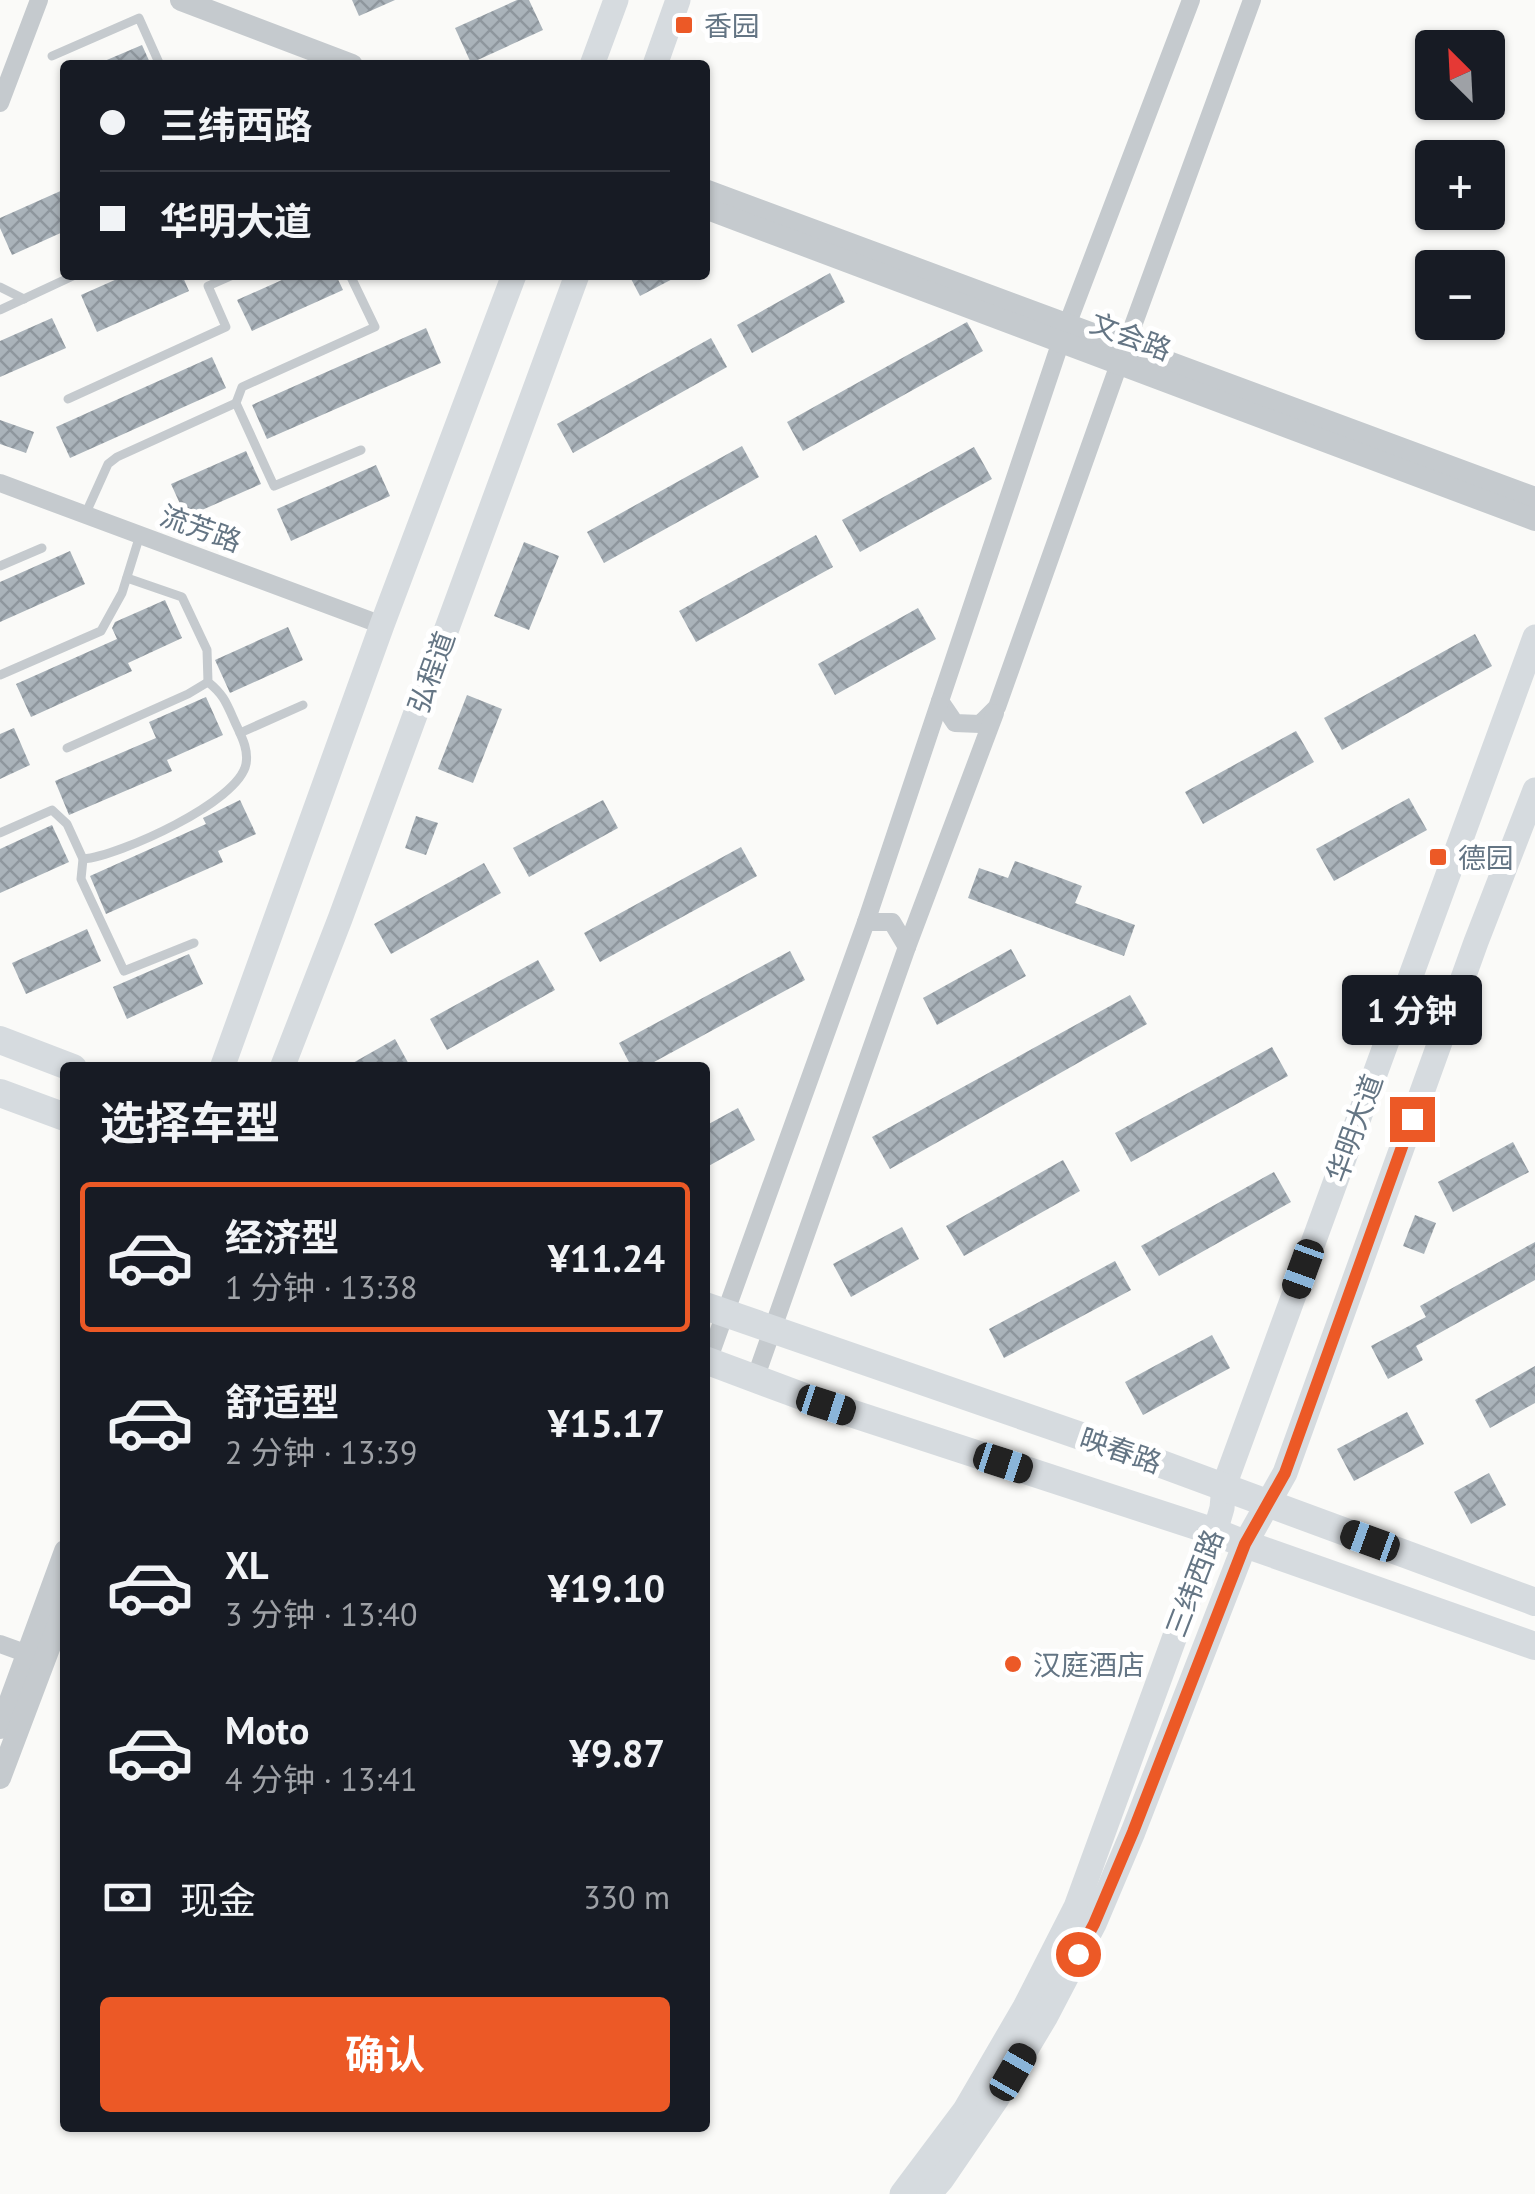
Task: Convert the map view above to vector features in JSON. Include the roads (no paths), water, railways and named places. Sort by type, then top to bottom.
[{"type":"main road","points":[[594,60],[616,0]]},
{"type":"main road","points":[[657,60],[678,0]]},
{"type":"main road","points":[[222,1062],[512,280]]},
{"type":"main road","name":"弘程道","points":[[284,1062],[575,280]]},
{"type":"main road","name":"华明大道","points":[[1220,1508],[1535,637]]},
{"type":"main road","name":"华明大道","points":[[1256,1524],[1285,1473],[1476,942],[1535,790]]},
{"type":"main road","points":[[0,1040],[60,1063]]},
{"type":"main road","points":[[0,1094],[60,1115]]},
{"type":"main road","name":"映春路","points":[[714,1309],[961,1393],[1535,1646]]},
{"type":"main road","name":"映春路","points":[[710,1362],[826,1405],[1220,1508],[1256,1524],[1535,1602]]},
{"type":"main road","name":"三纬西路","points":[[902,2194],[964,2110],[1025,2007],[1076,1907],[1220,1508]]},
{"type":"main road","name":"三纬西路","points":[[929,2194],[996,2100],[1094,1924],[1256,1524]]},
{"type":"street","points":[[0,102],[39,0]]},
{"type":"street","points":[[181,0],[339,60]]},
{"type":"street","points":[[710,1334],[714,1309],[866,922],[1064,333],[1191,0]]},
{"type":"street","points":[[756,1379],[907,946],[998,707],[1252,0]]},
{"type":"street","name":"文会路","points":[[710,192],[1064,333]]},
{"type":"street","name":"文会路","points":[[710,210],[1535,498]]},
{"type":"street","name":"文会路","points":[[1123,355],[1535,520]]},
{"type":"street","name":"流芳路","points":[[0,483],[382,625]]},
{"type":"street","points":[[940,701],[956,724],[980,724],[998,707]]},
{"type":"street","points":[[866,922],[892,922],[907,946]]},
{"type":"street","points":[[0,1778],[60,1570]]},
{"type":"street","points":[[0,1728],[60,1615]]},
{"type":"street","points":[[0,1644],[37,1658]]},
{"type":"lane","points":[[52,56],[138,18],[158,60]]},
{"type":"lane","points":[[0,310],[64,280]]},
{"type":"lane","points":[[68,399],[226,327],[208,286],[222,280]]},
{"type":"lane","points":[[85,515],[108,464],[117,457],[236,403],[242,388],[376,328],[352,280]]},
{"type":"lane","points":[[0,287],[24,299]]},
{"type":"lane","points":[[236,403],[274,486],[361,450]]},
{"type":"lane","points":[[0,675],[101,631],[122,593],[140,535]]},
{"type":"lane","points":[[0,566],[42,548]]},
{"type":"lane","points":[[127,578],[182,597],[207,650],[208,682]]},
{"type":"lane","points":[[83,859],[102,857],[178,823],[233,788],[246,766],[246,746],[222,692],[208,682]]},
{"type":"lane","points":[[67,748],[208,682]]},
{"type":"lane","points":[[240,733],[303,704]]},
{"type":"lane","points":[[0,833],[52,810],[67,824],[83,859],[81,879],[124,971],[194,943]]},
{"type":"place","name":"香园","points":[[684,25]]},
{"type":"place","name":"德园","points":[[1438,857]]},
{"type":"place","name":"汉庭酒店","points":[[1013,1664]]}]
